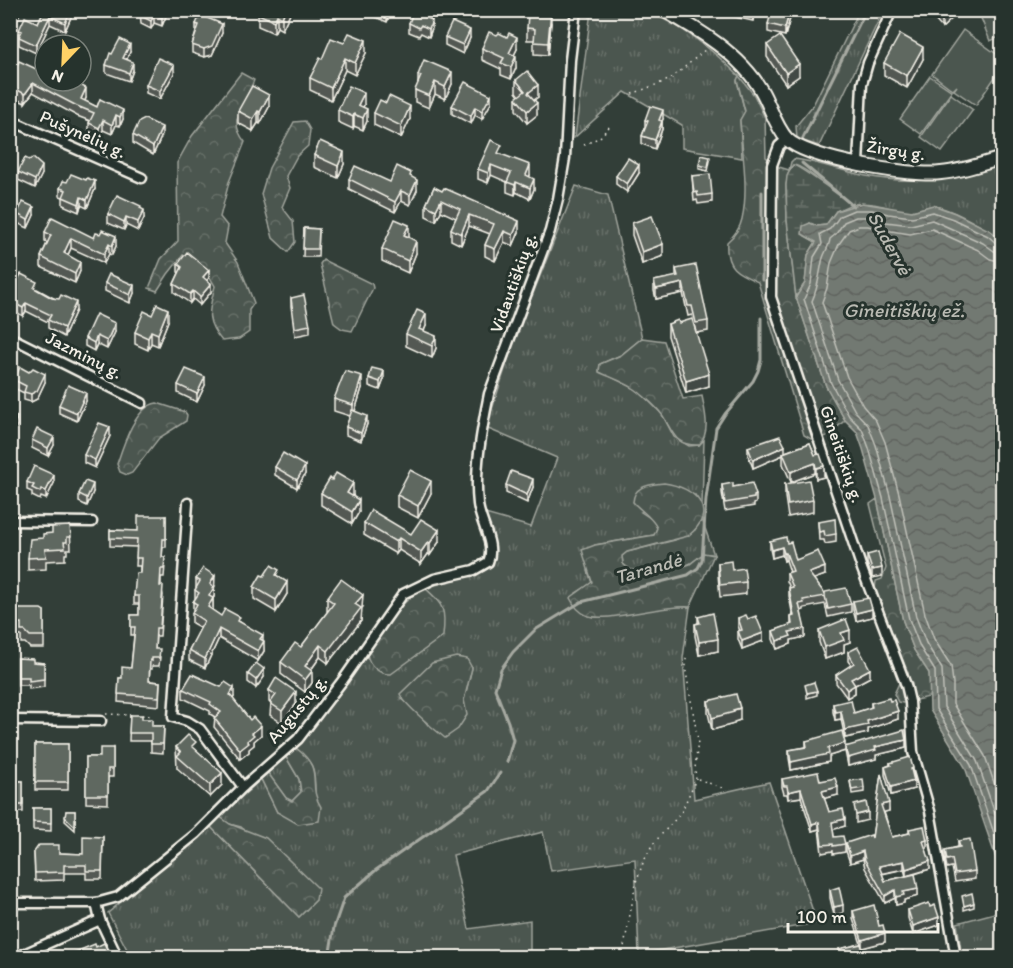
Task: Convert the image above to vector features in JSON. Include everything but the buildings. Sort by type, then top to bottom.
[{"type":"street","points":[[10,20],[15,10]]},
{"type":"street","name":"Vidautiškių g.","points":[[488,562],[491,549],[478,504],[477,483],[483,422],[489,394],[549,231],[558,199],[565,158],[570,60],[576,10]]},
{"type":"street","points":[[663,10],[714,42],[752,77],[761,89],[787,139]]},
{"type":"street","points":[[858,164],[862,84],[868,63],[892,10]]},
{"type":"street","name":"Pušynėlių g.","points":[[10,120],[142,178]]},
{"type":"street","name":"Žirgų g.","points":[[787,139],[812,153],[892,170],[939,174],[1002,158]]},
{"type":"street","name":"Gineitiškių g.","points":[[787,139],[779,146],[772,165],[771,297],[862,569],[906,685],[910,702],[914,752],[930,811],[956,957]]},
{"type":"street","name":"Jazminų g.","points":[[10,337],[142,403]]},
{"type":"street","points":[[188,503],[173,717],[187,721],[200,729],[243,787]]},
{"type":"street","points":[[10,520],[92,522]]},
{"type":"street","name":"Augustų g.","points":[[96,903],[118,897],[135,884],[196,834],[243,787],[298,739],[343,680],[403,594],[434,579],[474,570],[488,562]]},
{"type":"street","points":[[10,720],[101,721]]},
{"type":"street","points":[[10,903],[96,903],[99,920],[118,957]]},
{"type":"street","points":[[15,957],[99,920]]},
{"type":"path","points":[[632,94],[671,79],[714,42]]},
{"type":"path","points":[[584,145],[600,137],[609,127]]},
{"type":"path","points":[[622,957],[634,890],[643,863],[652,844],[681,813],[696,779],[698,740],[686,672],[686,658]]},
{"type":"path","points":[[101,721],[104,713],[150,716]]},
{"type":"path","points":[[696,779],[725,789]]},
{"type":"green space","points":[[635,10],[659,17],[696,39],[739,76],[737,81],[745,112],[740,120],[742,158],[682,148],[682,125],[625,92],[575,137],[591,11]]},
{"type":"green space","points":[[859,11],[883,11],[819,146],[797,139],[796,126],[813,105]]},
{"type":"green space","points":[[997,11],[1002,25],[1002,36],[990,41],[979,13]]},
{"type":"green space","points":[[963,30],[1002,58],[1002,67],[976,105],[954,90],[957,86],[953,90],[932,74]]},
{"type":"green space","points":[[241,73],[254,80],[237,119],[237,126],[245,142],[229,182],[220,217],[228,227],[225,243],[238,262],[254,303],[249,310],[249,332],[239,339],[222,341],[210,321],[215,286],[206,271],[194,260],[183,255],[157,291],[149,288],[161,259],[178,241],[177,163],[192,136]]},
{"type":"green space","points":[[739,76],[754,95],[765,118],[766,157],[779,167],[789,170],[786,185],[787,220],[796,297],[826,386],[845,420],[828,436],[811,439],[804,435],[758,282],[738,272],[730,264],[728,258],[727,242],[740,226],[745,196],[740,120],[745,111],[737,80]]},
{"type":"green space","points":[[930,76],[952,91],[921,134],[900,119]]},
{"type":"green space","points":[[951,94],[973,110],[942,152],[921,137]]},
{"type":"green space","points":[[305,121],[310,130],[308,146],[297,156],[286,176],[290,188],[282,207],[293,221],[295,242],[288,252],[273,238],[261,194],[269,168],[294,122]]},
{"type":"green space","points":[[794,159],[866,176],[901,180],[952,177],[1002,165],[1002,241],[969,220],[939,207],[929,206],[905,211],[851,203],[799,167],[793,165],[789,170]]},
{"type":"green space","points":[[793,165],[852,204],[836,211],[826,225],[817,226],[810,223],[805,236],[816,242],[808,255],[805,283],[796,297],[787,220],[786,185],[787,176]]},
{"type":"green space","points":[[576,186],[608,195],[642,338],[621,355],[600,364],[599,371],[638,390],[662,414],[674,437],[689,446],[699,445],[704,440],[702,506],[695,495],[641,512],[653,520],[657,528],[654,535],[595,545],[588,571],[592,583],[576,593],[588,616],[613,616],[664,607],[690,607],[683,658],[694,799],[769,782],[817,923],[639,954],[635,859],[551,871],[543,832],[453,855],[469,929],[530,920],[530,957],[131,957],[108,913],[210,826],[299,917],[316,900],[241,827],[229,824],[220,817],[261,779],[277,812],[315,797],[313,769],[296,748],[367,654],[368,659],[441,603],[425,588],[484,571],[491,566],[493,558],[482,513],[531,527],[557,458],[486,428],[514,341]],"holes":[[[472,667],[464,700],[428,725],[415,709],[402,699]]]},
{"type":"green space","points":[[323,260],[372,284],[373,288],[352,331],[342,329],[334,323],[320,264]]},
{"type":"green space","points":[[642,338],[664,341],[683,399],[702,396],[706,428],[699,445],[691,445],[676,438],[661,413],[636,389],[599,372],[600,364],[621,355]]},
{"type":"green space","points":[[157,403],[185,412],[186,421],[159,438],[132,473],[127,475],[120,472],[117,464],[131,428],[142,411]]},
{"type":"green space","points":[[664,483],[685,489],[694,495],[703,509],[702,518],[688,536],[627,552],[622,556],[623,564],[631,570],[640,571],[681,567],[690,564],[704,553],[714,555],[690,607],[665,608],[620,616],[586,615],[576,608],[570,598],[592,582],[582,550],[595,545],[654,535],[657,528],[655,524],[633,502],[634,496],[644,487]]},
{"type":"green space","points":[[877,499],[903,621],[914,650],[929,673],[931,685],[929,697],[903,703],[898,702],[894,694],[900,681],[908,673],[875,589],[876,581],[882,579],[886,568],[870,504]]},
{"type":"green space","points":[[701,516],[714,555],[706,554],[685,566],[660,570],[636,571],[630,570],[623,564],[622,556],[627,552],[675,540],[695,530]]},
{"type":"green space","points":[[425,588],[440,604],[444,614],[443,636],[391,674],[379,671],[370,662],[367,654],[399,608]]},
{"type":"green space","points":[[456,657],[467,659],[472,668],[464,700],[467,715],[458,729],[445,738],[413,710],[400,694],[432,663]]},
{"type":"green space","points":[[296,748],[305,756],[313,770],[315,791],[321,807],[319,821],[298,824],[277,812],[261,779],[268,773],[286,798],[292,801],[301,792],[299,779],[286,757]]},
{"type":"green space","points":[[286,757],[299,779],[301,792],[292,801],[286,798],[268,773]]},
{"type":"green space","points":[[220,817],[230,824],[266,838],[318,888],[316,900],[299,917],[210,826]]},
{"type":"green space","points":[[1002,911],[1002,957],[962,957],[957,923]]},
{"type":"water","name":"Gineitiškių ež.","points":[[862,203],[912,211],[933,205],[991,231],[1002,241],[1002,885],[997,861],[965,767],[930,710],[929,673],[914,650],[903,621],[877,499],[863,449],[857,432],[845,420],[826,386],[796,297],[805,283],[808,255],[816,242],[802,234],[803,226],[810,223],[817,226],[826,225],[836,211]]},
{"type":"waterway","name":"Sudervė","points":[[802,140],[866,10]]},
{"type":"waterway","name":"Sudervė","points":[[802,163],[853,206]]},
{"type":"waterway","name":"Tarandė","points":[[762,192],[762,280]]},
{"type":"waterway","name":"Tarandė","points":[[507,762],[513,740],[495,689],[501,669],[513,652],[535,630],[581,602],[688,575],[698,568],[702,560],[706,499],[716,428],[753,381],[758,371],[761,360],[761,318]]},
{"type":"waterway","name":"Tarandė","points":[[329,958],[334,927],[344,898],[376,870],[488,791],[500,773]]}]
